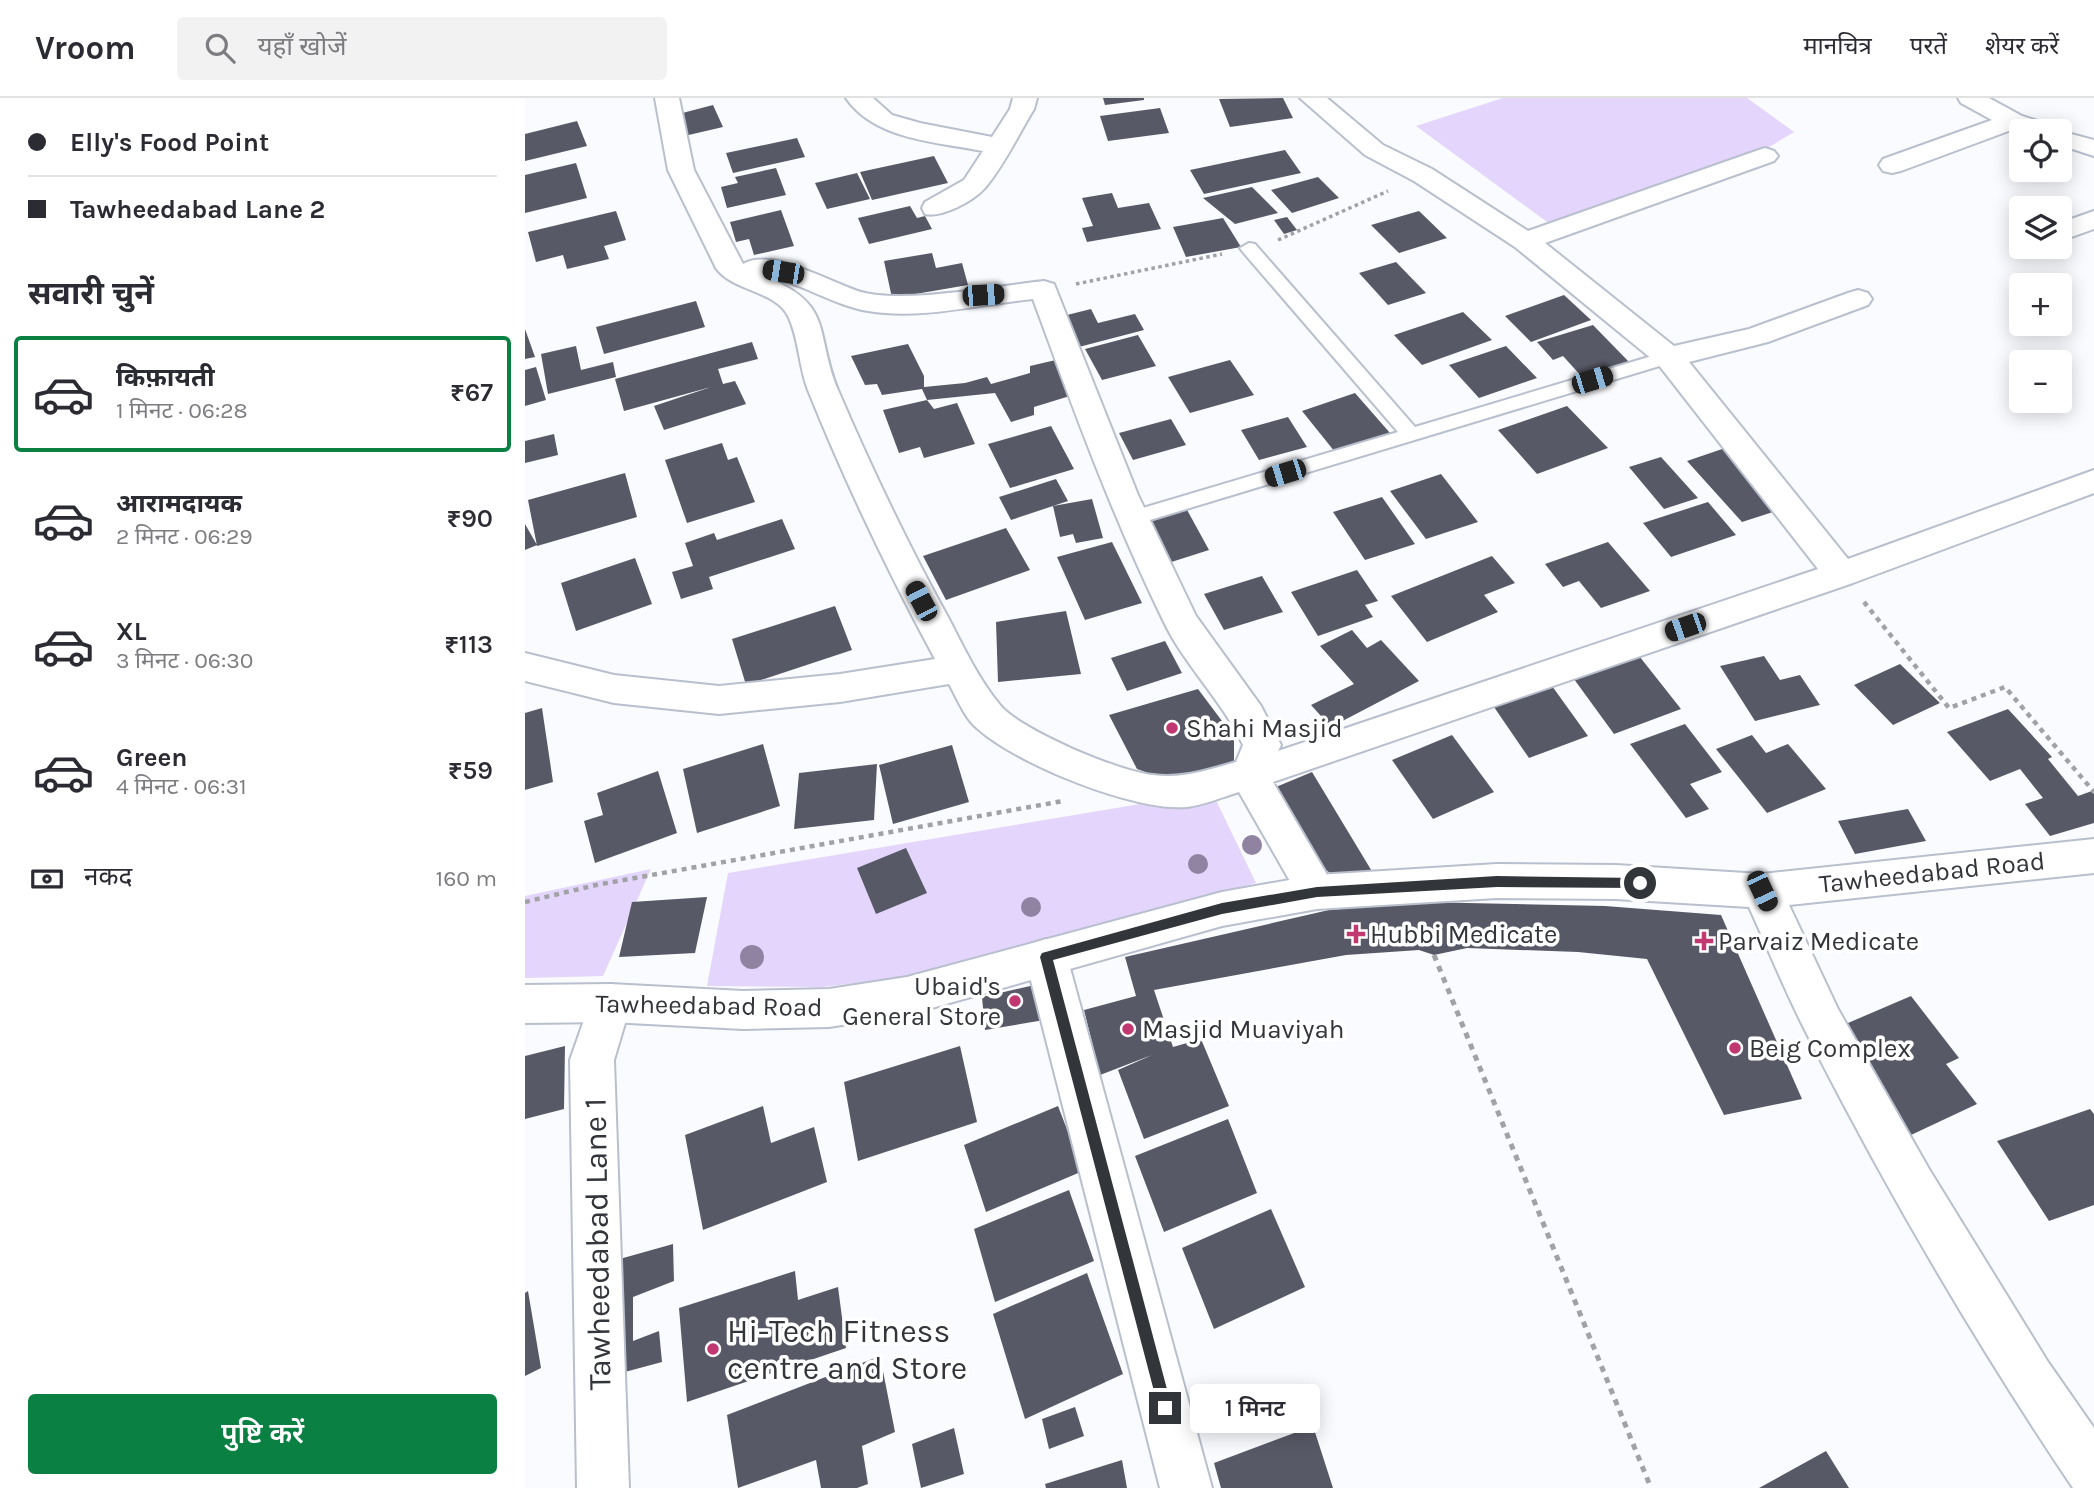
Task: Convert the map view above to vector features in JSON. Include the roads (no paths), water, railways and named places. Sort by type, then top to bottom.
[{"type":"street","points":[[667,98],[681,170],[730,268],[755,284],[782,294],[802,313],[822,387],[909,578],[958,669],[988,717],[1019,741],[1102,775],[1151,791],[1188,791],[1249,775],[1841,574],[2094,481]]},
{"type":"street","points":[[858,98],[883,120],[916,130],[999,146]]},
{"type":"street","points":[[935,208],[974,185],[1022,109],[1025,98]]},
{"type":"street","points":[[1312,98],[1374,150],[1423,175],[1525,241],[1669,357],[1841,574]]},
{"type":"street","points":[[1970,98],[2009,119]]},
{"type":"street","points":[[1892,165],[2009,122]]},
{"type":"street","points":[[2072,141],[2094,148]]},
{"type":"street","points":[[1525,241],[1765,156]]},
{"type":"street","points":[[2072,228],[2094,219]]},
{"type":"street","points":[[730,268],[783,272],[811,280],[846,297],[870,302],[910,304],[1044,290],[1133,518],[1181,622],[1248,716],[1262,745],[1249,775]]},
{"type":"street","points":[[1669,357],[1758,336],[1858,299]]},
{"type":"street","points":[[525,667],[614,690],[719,700],[840,688],[958,669]]},
{"type":"street","points":[[1249,775],[1317,892]]},
{"type":"street","name":"Tawheedabad Road","points":[[525,1004],[610,1003],[743,1010],[829,1008],[907,996],[1222,909],[1317,892],[1497,881],[1616,882],[1762,891],[2094,856]]},
{"type":"street","points":[[1762,891],[1823,1023],[1913,1185],[2030,1380],[2094,1473]]},
{"type":"street","points":[[1046,957],[1186,1488]]},
{"type":"street","name":"Tawheedabad Lane 1","points":[[603,1488],[592,1060],[610,1003]]},
{"type":"lane","points":[[1249,248],[1411,435]]},
{"type":"lane","points":[[1133,518],[1669,357]]},
{"type":"place","name":"Shahi Masjid","points":[[1172,728]]},
{"type":"place","name":"Hubbi Medicate","points":[[1356,934]]},
{"type":"place","name":"Parvaiz Medicate","points":[[1704,941]]},
{"type":"place","name":"Ubaid's General Store","points":[[1015,1001]]},
{"type":"place","name":"Masjid Muaviyah","points":[[1128,1029]]},
{"type":"place","name":"Beig Complex","points":[[1735,1048]]},
{"type":"place","name":"Hi-Tech Fitness centre and Store","points":[[713,1349]]}]
